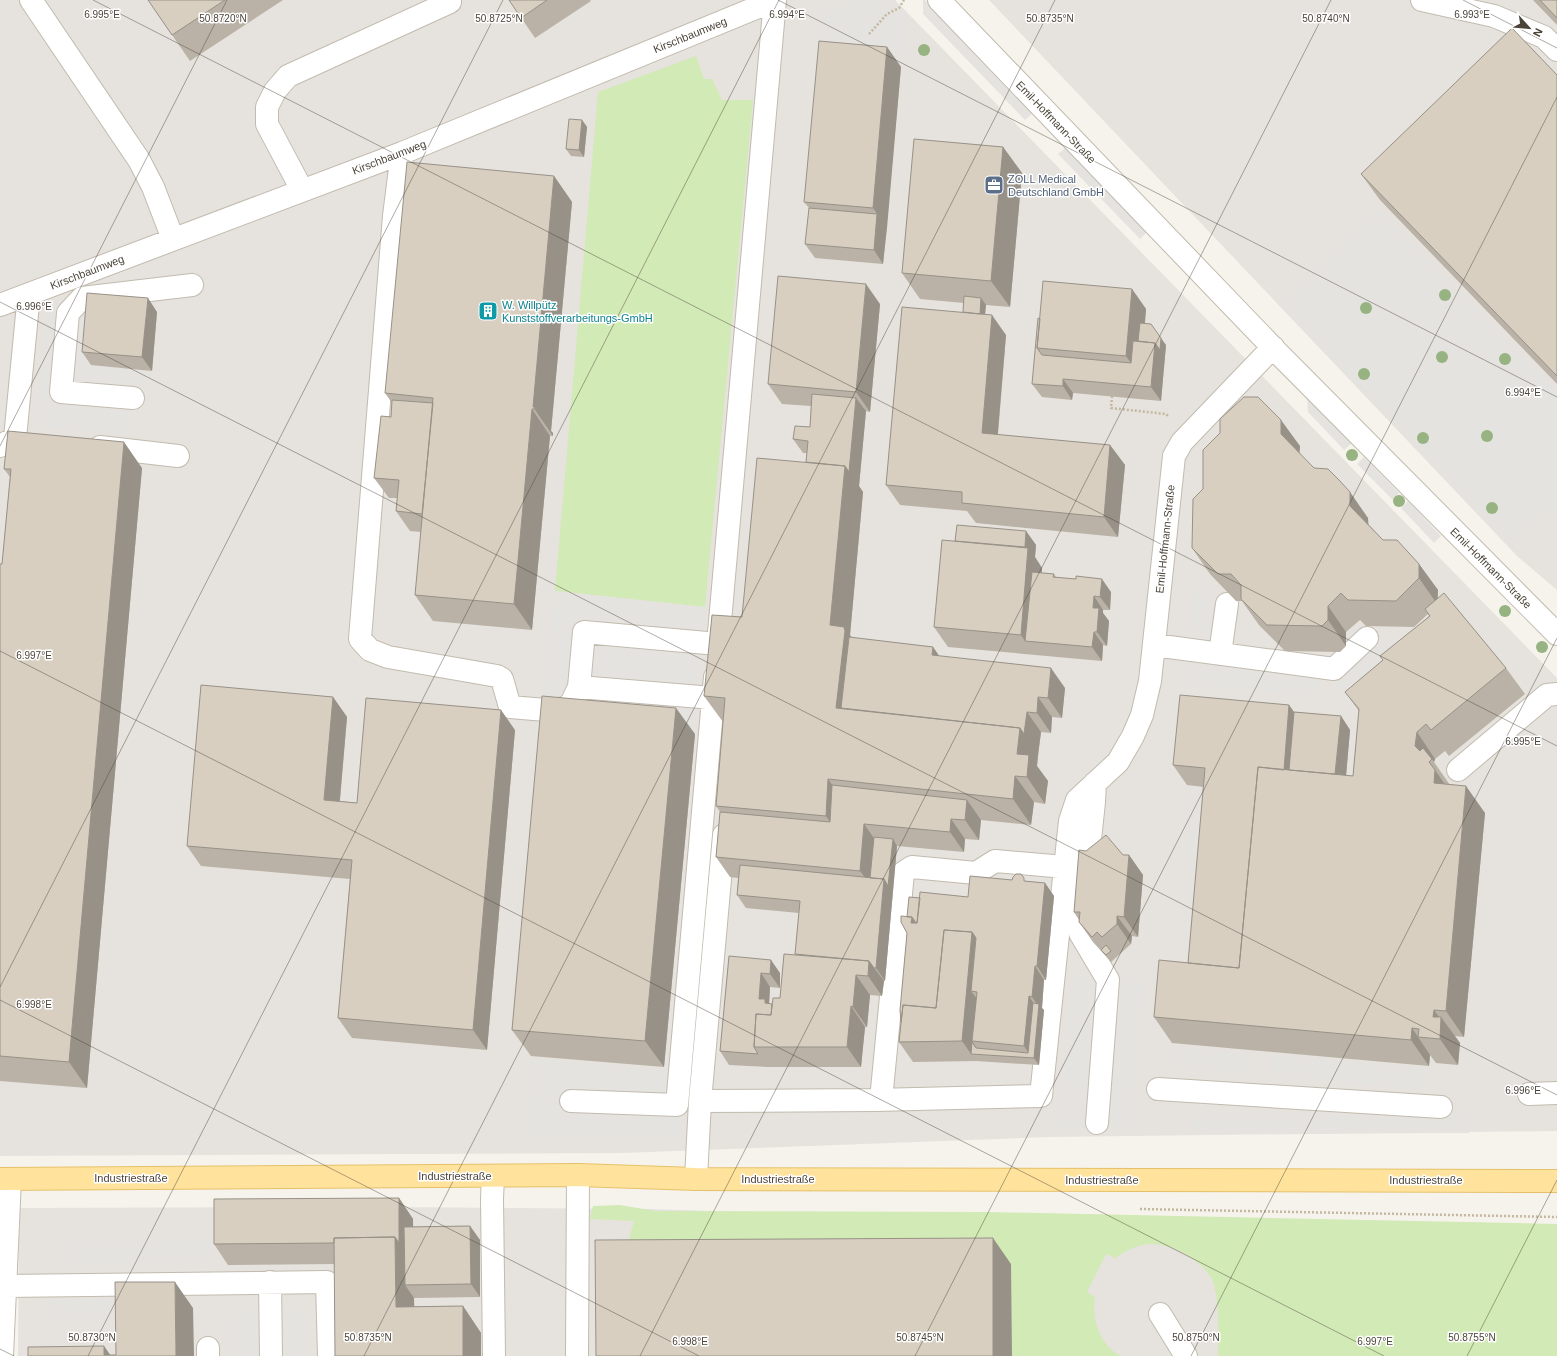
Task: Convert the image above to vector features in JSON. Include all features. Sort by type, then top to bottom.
[{"type":"main road","name":"Industriestraße","points":[[5,1179],[578,1175],[696,1179],[1557,1181]]},
{"type":"street","points":[[31,0],[139,160],[153,187],[173,240]]},
{"type":"street","points":[[571,1101],[677,1106],[775,0]]},
{"type":"street","name":"Kirschbaumweg","points":[[0,305],[402,153],[775,0]]},
{"type":"street","name":"Emil-Hoffmann-Straße","points":[[939,0],[1273,347],[1557,634]]},
{"type":"street","points":[[1422,0],[1494,16],[1544,37],[1557,50]]},
{"type":"street","points":[[302,190],[267,124],[267,107],[274,91],[288,76],[450,2]]},
{"type":"street","points":[[402,153],[394,216],[360,639],[370,650],[388,657],[497,676],[502,679],[510,708],[558,712],[571,704],[579,686],[584,632],[718,644]]},
{"type":"street","points":[[134,398],[61,392],[68,313],[82,298],[192,286]]},
{"type":"street","points":[[29,294],[8,442],[38,440]]},
{"type":"street","name":"Emil-Hoffmann-Straße","points":[[881,1100],[1041,1096],[1070,821],[1077,800],[1118,762],[1133,736],[1142,715],[1150,681],[1172,462],[1177,450],[1189,436],[1273,347]]},
{"type":"street","points":[[77,445],[178,456]]},
{"type":"street","points":[[1220,654],[1227,604]]},
{"type":"street","points":[[1154,645],[1334,669],[1367,638]]},
{"type":"street","points":[[579,686],[713,698]]},
{"type":"street","points":[[1458,770],[1547,695],[1557,694]]},
{"type":"street","points":[[1095,783],[1080,933],[1108,980],[1097,1123]]},
{"type":"street","points":[[696,1179],[700,1101],[726,816]]},
{"type":"street","points":[[700,1101],[881,1100],[903,873],[912,867],[976,873],[994,861],[1065,867]]},
{"type":"street","points":[[1158,1089],[1441,1107]]},
{"type":"street","points":[[1529,1094],[1557,1094]]},
{"type":"street","points":[[577,1356],[578,1175]]},
{"type":"street","points":[[493,1176],[494,1356]]},
{"type":"street","points":[[2,1356],[5,1286],[5,1179]]},
{"type":"street","points":[[270,1282],[271,1356]]},
{"type":"street","points":[[5,1286],[327,1282],[329,1356]]},
{"type":"street","points":[[1160,1314],[1186,1356]]},
{"type":"path","points":[[869,34],[887,14],[898,8],[904,0]]},
{"type":"path","points":[[1112,396],[1111,408],[1166,414],[1189,436]]},
{"type":"shaded area","points":[[0,0],[895,0],[1557,678],[1557,1131],[1048,1137],[622,1153],[0,1156]]},
{"type":"shaded area","points":[[857,0],[892,1],[906,11],[901,67],[833,61],[819,14]]},
{"type":"shaded area","points":[[923,0],[925,0],[1033,113],[1025,120],[923,14]]},
{"type":"shaded area","points":[[989,0],[1557,0],[1557,590],[1517,556]]},
{"type":"shaded area","points":[[1066,147],[1147,232],[1140,239],[1058,154]]},
{"type":"shaded area","points":[[1379,209],[1557,392],[1557,512],[1547,511],[1512,545],[1281,306]]},
{"type":"shaded area","points":[[58,301],[91,306],[87,364],[145,371],[143,388],[130,415],[128,435],[36,427],[47,308]]},
{"type":"shaded area","points":[[1307,396],[1352,443],[1344,450],[1308,412]]},
{"type":"shaded area","points":[[1364,457],[1399,493],[1393,500],[1357,464]]},
{"type":"shaded area","points":[[1408,501],[1441,536],[1434,543],[1401,508]]},
{"type":"shaded area","points":[[1195,576],[1214,591],[1209,640],[1190,627]]},
{"type":"shaded area","points":[[555,591],[705,607],[694,733],[566,719],[543,701]]},
{"type":"shaded area","points":[[1386,637],[1402,653],[1351,702],[1335,686]]},
{"type":"shaded area","points":[[1187,663],[1319,675],[1317,696],[1186,685]]},
{"type":"shaded area","points":[[1191,786],[1212,788],[1203,952],[1182,950],[1190,865],[1184,864]]},
{"type":"shaded area","points":[[1072,973],[1145,980],[1131,1132],[1057,1128]]},
{"type":"shaded area","points":[[1173,1046],[1250,1053],[1248,1074],[1171,1067]]},
{"type":"shaded area","points":[[1272,1055],[1428,1069],[1426,1090],[1270,1076]]},
{"type":"shaded area","points":[[532,1058],[665,1070],[684,1110],[682,1137],[526,1137]]},
{"type":"shaded area","points":[[1469,1113],[1469,1133],[1192,1134],[1193,1114]]},
{"type":"shaded area","points":[[385,1207],[650,1209],[979,1220],[1230,1222],[1557,1356],[18,1356],[19,1208]]},
{"type":"shaded area","points":[[211,1240],[211,1262],[69,1264],[68,1242]]},
{"type":"shaded area","points":[[123,1296],[123,1318],[52,1319],[51,1297]]},
{"type":"shaded area","points":[[258,1304],[287,1307],[309,1318],[309,1356],[230,1356],[229,1323]]},
{"type":"green space","points":[[696,56],[704,79],[712,79],[722,100],[753,100],[705,607],[555,591],[598,92]]},
{"type":"green space","points":[[620,1205],[655,1211],[988,1212],[1557,1224],[1557,1356],[1218,1356],[1217,1303],[1211,1277],[1189,1256],[1169,1247],[1146,1244],[1128,1250],[1115,1258],[1106,1254],[1087,1292],[1095,1297],[1094,1314],[1102,1338],[1108,1346],[1121,1356],[1012,1356],[1011,1264],[627,1247],[634,1221],[590,1219],[593,1206]]},
{"type":"building","points":[[148,0],[225,0],[172,35]]},
{"type":"building","points":[[509,0],[547,0],[521,18]]},
{"type":"building","points":[[1540,0],[1557,0],[1557,18]]},
{"type":"building","points":[[1512,28],[1557,75],[1557,376],[1361,174]]},
{"type":"building","points":[[819,41],[887,47],[873,208],[804,202]]},
{"type":"building","points":[[569,119],[582,120],[579,150],[566,149]]},
{"type":"building","points":[[914,139],[1003,147],[991,281],[902,273]]},
{"type":"building","points":[[407,162],[554,176],[533,407],[535,407],[532,409],[514,604],[415,595],[433,398],[385,393]]},
{"type":"building","points":[[809,208],[877,214],[874,250],[805,244]]},
{"type":"building","points":[[778,276],[866,284],[856,392],[768,384]]},
{"type":"building","points":[[1043,281],[1132,289],[1126,356],[1037,348]]},
{"type":"building","points":[[87,293],[148,298],[142,357],[82,352]]},
{"type":"building","points":[[964,296],[981,298],[980,314],[963,312]]},
{"type":"building","points":[[902,307],[992,315],[982,433],[1110,445],[1104,517],[962,503],[962,492],[886,485]]},
{"type":"building","points":[[1038,318],[1040,319],[1037,348],[1042,355],[1131,363],[1133,341],[1155,343],[1151,387],[1063,379],[1063,386],[1032,384]]},
{"type":"building","points":[[1140,323],[1151,324],[1161,338],[1160,350],[1155,343],[1138,341]]},
{"type":"building","points":[[812,394],[856,398],[849,472],[845,466],[806,462],[808,441],[793,439],[795,426],[810,427]]},
{"type":"building","points":[[1244,397],[1258,397],[1281,420],[1281,434],[1314,468],[1328,469],[1350,492],[1350,506],[1383,540],[1397,540],[1419,564],[1419,578],[1396,601],[1348,600],[1341,593],[1328,606],[1328,620],[1322,626],[1267,625],[1241,599],[1241,585],[1231,574],[1218,574],[1192,548],[1193,499],[1203,489],[1203,450],[1220,433],[1220,419]]},
{"type":"building","points":[[392,400],[433,403],[422,514],[396,511],[399,480],[374,478],[381,416],[391,417]]},
{"type":"building","points":[[8,431],[124,442],[69,1062],[0,1056],[0,564],[2,564],[11,469],[4,469]]},
{"type":"building","points":[[757,458],[845,466],[830,625],[844,627],[845,631],[836,708],[1020,728],[1017,754],[1029,755],[1027,777],[1015,776],[1013,799],[828,779],[826,816],[716,806],[725,698],[704,696],[712,615],[742,617]]},
{"type":"building","points":[[957,525],[1026,531],[1025,547],[955,541]]},
{"type":"building","points":[[942,540],[1028,548],[1021,635],[934,627]]},
{"type":"building","points":[[1032,572],[1054,574],[1053,577],[1076,579],[1076,576],[1102,579],[1100,597],[1094,596],[1093,608],[1099,608],[1097,632],[1094,632],[1092,647],[1025,641]]},
{"type":"building","points":[[1444,593],[1506,668],[1431,730],[1426,724],[1417,732],[1415,746],[1420,751],[1423,748],[1432,759],[1429,762],[1435,770],[1434,783],[1466,786],[1446,1011],[1434,1010],[1433,1017],[1441,1017],[1440,1039],[1418,1037],[1419,1029],[1412,1028],[1411,1040],[1154,1017],[1159,960],[1239,968],[1258,767],[1353,776],[1359,709],[1345,692],[1383,660],[1380,656],[1430,616],[1425,609]]},
{"type":"building","points":[[849,637],[933,647],[932,655],[1051,668],[1048,698],[1038,697],[1037,713],[1027,712],[1024,734],[1020,728],[841,708]]},
{"type":"building","points":[[201,685],[333,697],[324,800],[357,803],[366,698],[501,710],[473,1030],[338,1018],[352,860],[187,846]]},
{"type":"building","points":[[1180,695],[1289,705],[1284,770],[1258,767],[1239,968],[1188,963],[1205,768],[1173,765]]},
{"type":"building","points":[[542,696],[676,708],[645,1041],[512,1030]]},
{"type":"building","points":[[1294,712],[1341,716],[1335,774],[1289,770]]},
{"type":"building","points":[[832,785],[967,800],[965,820],[951,819],[950,832],[864,824],[860,871],[716,857],[720,812],[830,822]]},
{"type":"building","points":[[1106,835],[1123,855],[1129,855],[1124,917],[1117,916],[1117,924],[1102,937],[1097,932],[1092,937],[1079,922],[1080,912],[1074,912],[1079,850],[1086,851]]},
{"type":"building","points":[[874,837],[893,839],[888,886],[884,879],[870,878]]},
{"type":"building","points":[[740,865],[884,879],[876,968],[874,968],[869,961],[795,954],[800,901],[737,895]]},
{"type":"building","points":[[1016,874],[1021,874],[1024,881],[1045,883],[1037,966],[1035,966],[1032,997],[1029,996],[1024,1046],[972,1041],[977,992],[971,991],[976,938],[972,932],[944,930],[936,1008],[903,1005],[901,1022],[900,1010],[907,933],[901,922],[901,916],[912,917],[911,923],[917,923],[920,892],[968,897],[970,876],[1012,880]]},
{"type":"building","points":[[909,897],[920,898],[917,923],[912,917],[907,917]]},
{"type":"building","points":[[944,930],[972,932],[962,1041],[899,1042],[903,1005],[936,1008]]},
{"type":"building","points":[[1106,945],[1111,951],[1106,955],[1101,950]]},
{"type":"building","points":[[784,954],[869,961],[868,976],[856,975],[847,1047],[754,1047],[756,1014],[771,1015],[773,998],[780,998]]},
{"type":"building","points":[[729,956],[771,960],[770,974],[761,973],[759,999],[765,999],[765,1003],[772,1004],[771,1015],[756,1014],[754,1047],[758,1054],[720,1051]]},
{"type":"building","points":[[1033,1003],[1039,1004],[1034,1058],[971,1054],[972,1042],[976,1048],[1028,1053]]},
{"type":"building","points":[[399,1198],[399,1243],[395,1237],[334,1238],[334,1243],[214,1244],[214,1199]]},
{"type":"building","points":[[470,1226],[471,1284],[405,1285],[404,1227]]},
{"type":"building","points":[[395,1237],[396,1307],[463,1306],[463,1356],[335,1356],[334,1238]]},
{"type":"building","points":[[993,1238],[993,1356],[596,1356],[595,1240]]},
{"type":"building","points":[[115,1282],[175,1282],[176,1356],[28,1356],[28,1347],[104,1346],[104,1355],[116,1355]]},
{"type":"place","name":"ZOLL Medical Deutschland GmbH","points":[[994,185]]},
{"type":"place","name":"W. Willpütz Kunststoffverarbeitungs-GmbH","points":[[488,311]]}]
